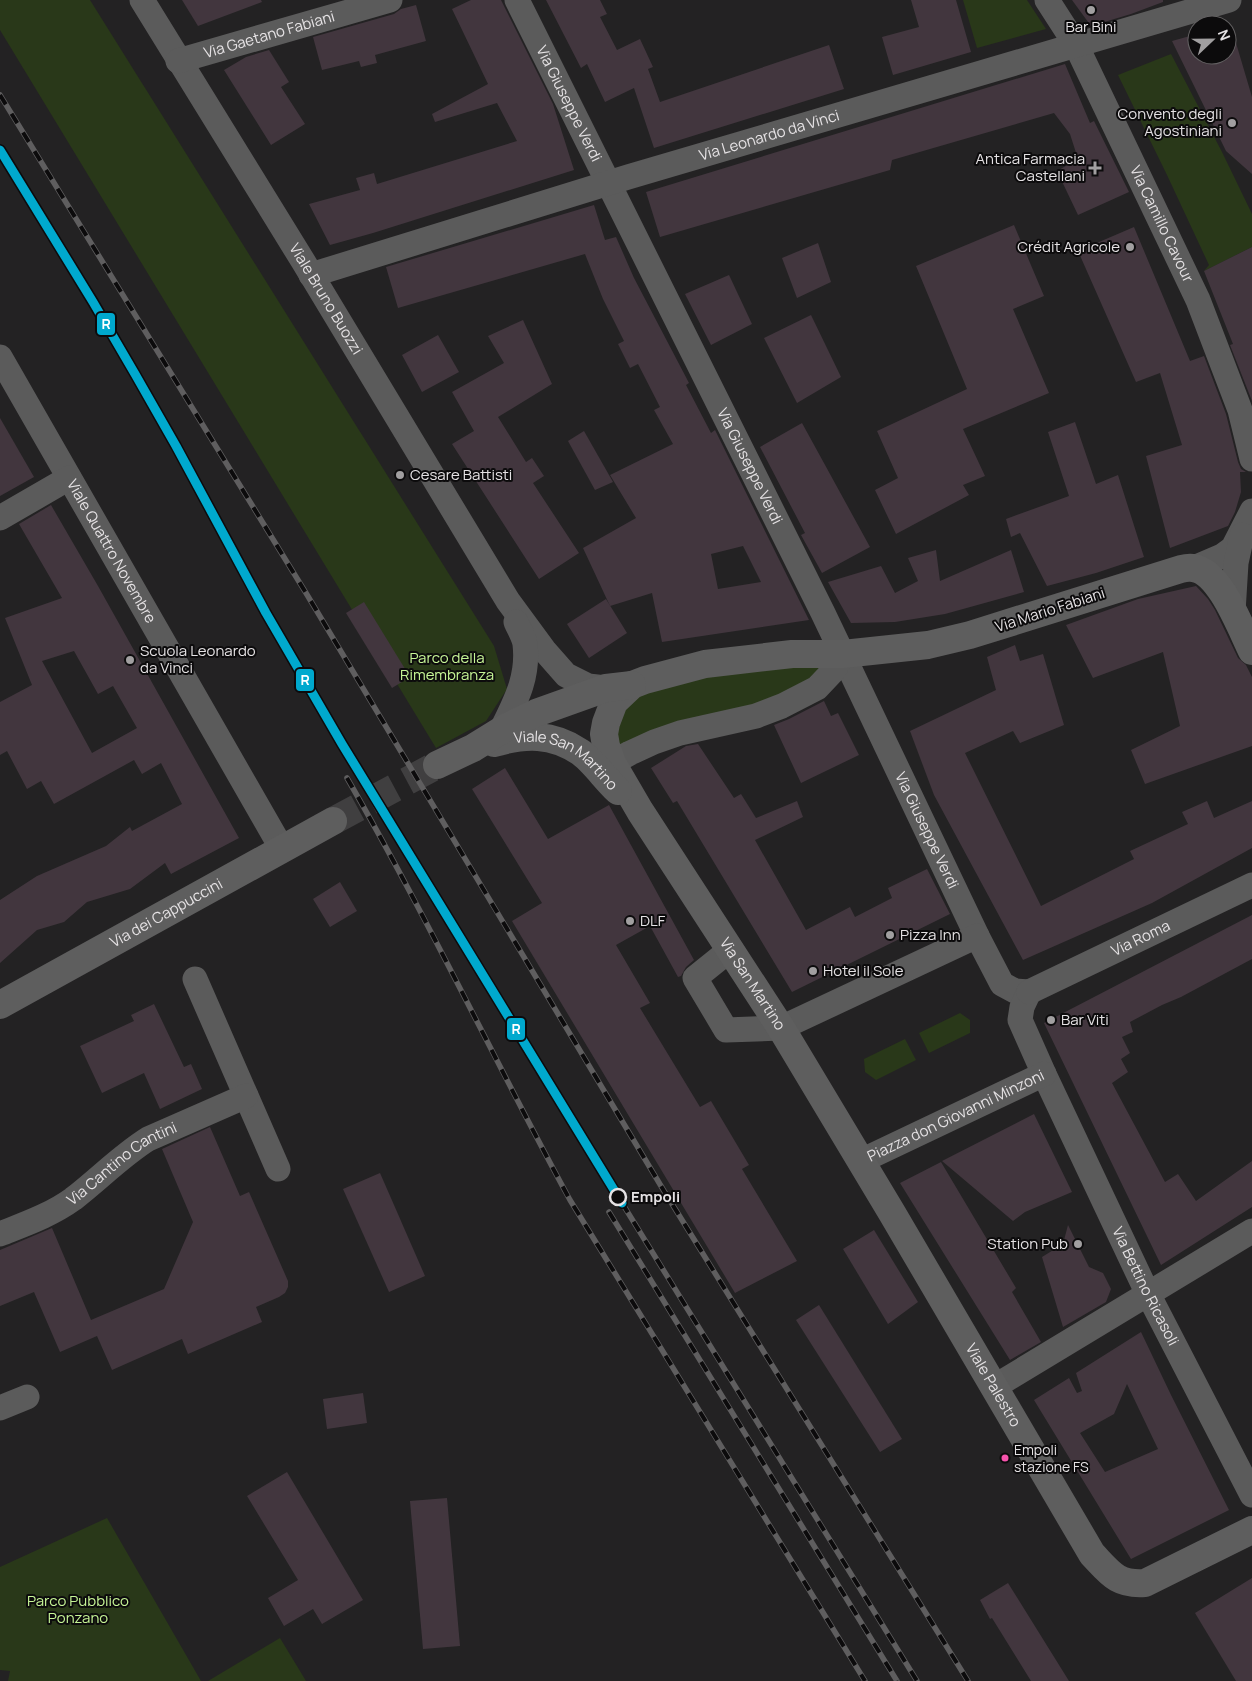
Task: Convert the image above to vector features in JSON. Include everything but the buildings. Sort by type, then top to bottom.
[{"type":"main road","name":"Via Mario Fabiani","points":[[473,748],[536,713],[628,684],[705,664],[792,654],[843,654],[928,644],[970,635],[1168,572],[1194,568]]},
{"type":"main road","points":[[1194,568],[1211,577],[1233,612],[1252,651]]},
{"type":"main road","name":"Viale San Martino","points":[[628,684],[614,702],[604,734],[612,763],[640,811]]},
{"type":"main road","name":"Viale San Martino","points":[[473,748],[514,737],[541,736],[561,742],[581,753],[608,782],[640,811]]},
{"type":"main road","points":[[437,765],[473,748]]},
{"type":"main road","name":"Via San Martino","points":[[640,811],[781,1028],[860,1161]]},
{"type":"main road","name":"Via dei Cappuccini","points":[[0,1005],[333,821]]},
{"type":"main road","name":"Viale Palestro","points":[[860,1161],[1092,1554],[1113,1576],[1129,1584],[1145,1583],[1252,1530]]},
{"type":"street","name":"Viale Bruno Buozzi","points":[[142,0],[508,601],[544,650],[566,675],[588,686],[628,684]]},
{"type":"street","name":"Via Gaetano Fabiani","points":[[178,61],[390,0]]},
{"type":"street","name":"Via Giuseppe Verdi","points":[[517,0],[607,184],[843,654],[977,936]]},
{"type":"street","name":"Via Camillo Cavour","points":[[1047,0],[1076,45],[1198,300],[1240,410],[1252,459]]},
{"type":"street","name":"Via Leonardo da Vinci","points":[[311,275],[607,184],[1228,0]]},
{"type":"street","name":"Viale Quattro Novembre","points":[[0,357],[282,849]]},
{"type":"street","points":[[0,518],[69,478]]},
{"type":"street","points":[[1233,612],[1236,562],[1247,522]]},
{"type":"street","name":"Via Mario Fabiani","points":[[1194,568],[1222,556],[1233,548],[1247,522]]},
{"type":"street","name":"Viale Bruno Buozzi","points":[[501,731],[524,680],[525,643],[508,601]]},
{"type":"street","points":[[612,763],[654,742],[680,733],[756,716],[782,706],[817,688],[834,670],[843,654]]},
{"type":"street","name":"Via Roma","points":[[1029,992],[1252,885]]},
{"type":"street","points":[[731,949],[695,978],[726,1030],[781,1028],[977,936],[1002,984],[1015,991],[1029,992]]},
{"type":"street","points":[[195,979],[278,1169]]},
{"type":"street","name":"Piazza don Giovanni Minzoni","points":[[860,1161],[1044,1074],[1020,1020],[1022,1007],[1029,992]]},
{"type":"street","name":"Via Bettino Ricasoli","points":[[1044,1074],[1148,1294],[1252,1495]]},
{"type":"street","name":"Via Cantino Cantini","points":[[0,1234],[49,1213],[66,1203],[135,1147],[148,1139],[246,1096]]},
{"type":"street","points":[[994,1387],[1252,1231]]},
{"type":"street","points":[[0,1408],[27,1397]]},
{"type":"green space","name":"Parco della Rimembranza","points":[[0,0],[90,0],[494,646],[507,689],[486,721],[436,748],[0,30]]},
{"type":"green space","points":[[963,0],[1027,0],[1046,29],[977,48]]},
{"type":"green space","points":[[1171,54],[1252,214],[1252,247],[1204,271],[1209,265],[1118,75]]},
{"type":"green space","points":[[843,654],[817,688],[612,763],[625,689]]},
{"type":"green space","points":[[960,1013],[970,1020],[970,1033],[929,1053],[919,1033]]},
{"type":"green space","points":[[905,1039],[916,1060],[876,1080],[865,1072],[864,1059]]},
{"type":"green space","name":"Parco Pubblico Ponzano","points":[[107,1518],[201,1681],[8,1681],[10,1671],[0,1670],[0,1567]]},
{"type":"green space","points":[[280,1638],[306,1681],[208,1681]]},
{"type":"tunnel","points":[[333,821],[437,765]]},
{"type":"railway","points":[[0,95],[306,593],[664,1191],[968,1681]]},
{"type":"railway","points":[[347,778],[405,882],[570,1200],[865,1681]]},
{"type":"railway","points":[[622,1203],[917,1681]]},
{"type":"railway","points":[[609,1212],[897,1681]]},
{"type":"transit line","name":"R","points":[[0,150],[135,374],[266,613],[342,744],[622,1203]]},
{"type":"place","name":"Bar Bini","points":[[1091,10]]},
{"type":"place","name":"Convento degli Agostiniani","points":[[1232,123]]},
{"type":"place","name":"Antica Farmacia Castellani","points":[[1095,168]]},
{"type":"place","name":"Crédit Agricole","points":[[1130,247]]},
{"type":"place","name":"Cesare Battisti","points":[[400,475]]},
{"type":"place","name":"Scuola Leonardo da Vinci","points":[[130,660]]},
{"type":"place","name":"DLF","points":[[630,921]]},
{"type":"place","name":"Pizza Inn","points":[[890,935]]},
{"type":"place","name":"Hotel il Sole","points":[[813,971]]},
{"type":"place","name":"Bar Viti","points":[[1051,1020]]},
{"type":"place","name":"Empoli","points":[[618,1197]]},
{"type":"place","name":"Station Pub","points":[[1078,1244]]},
{"type":"place","name":"Empoli stazione FS","points":[[1005,1458]]}]
